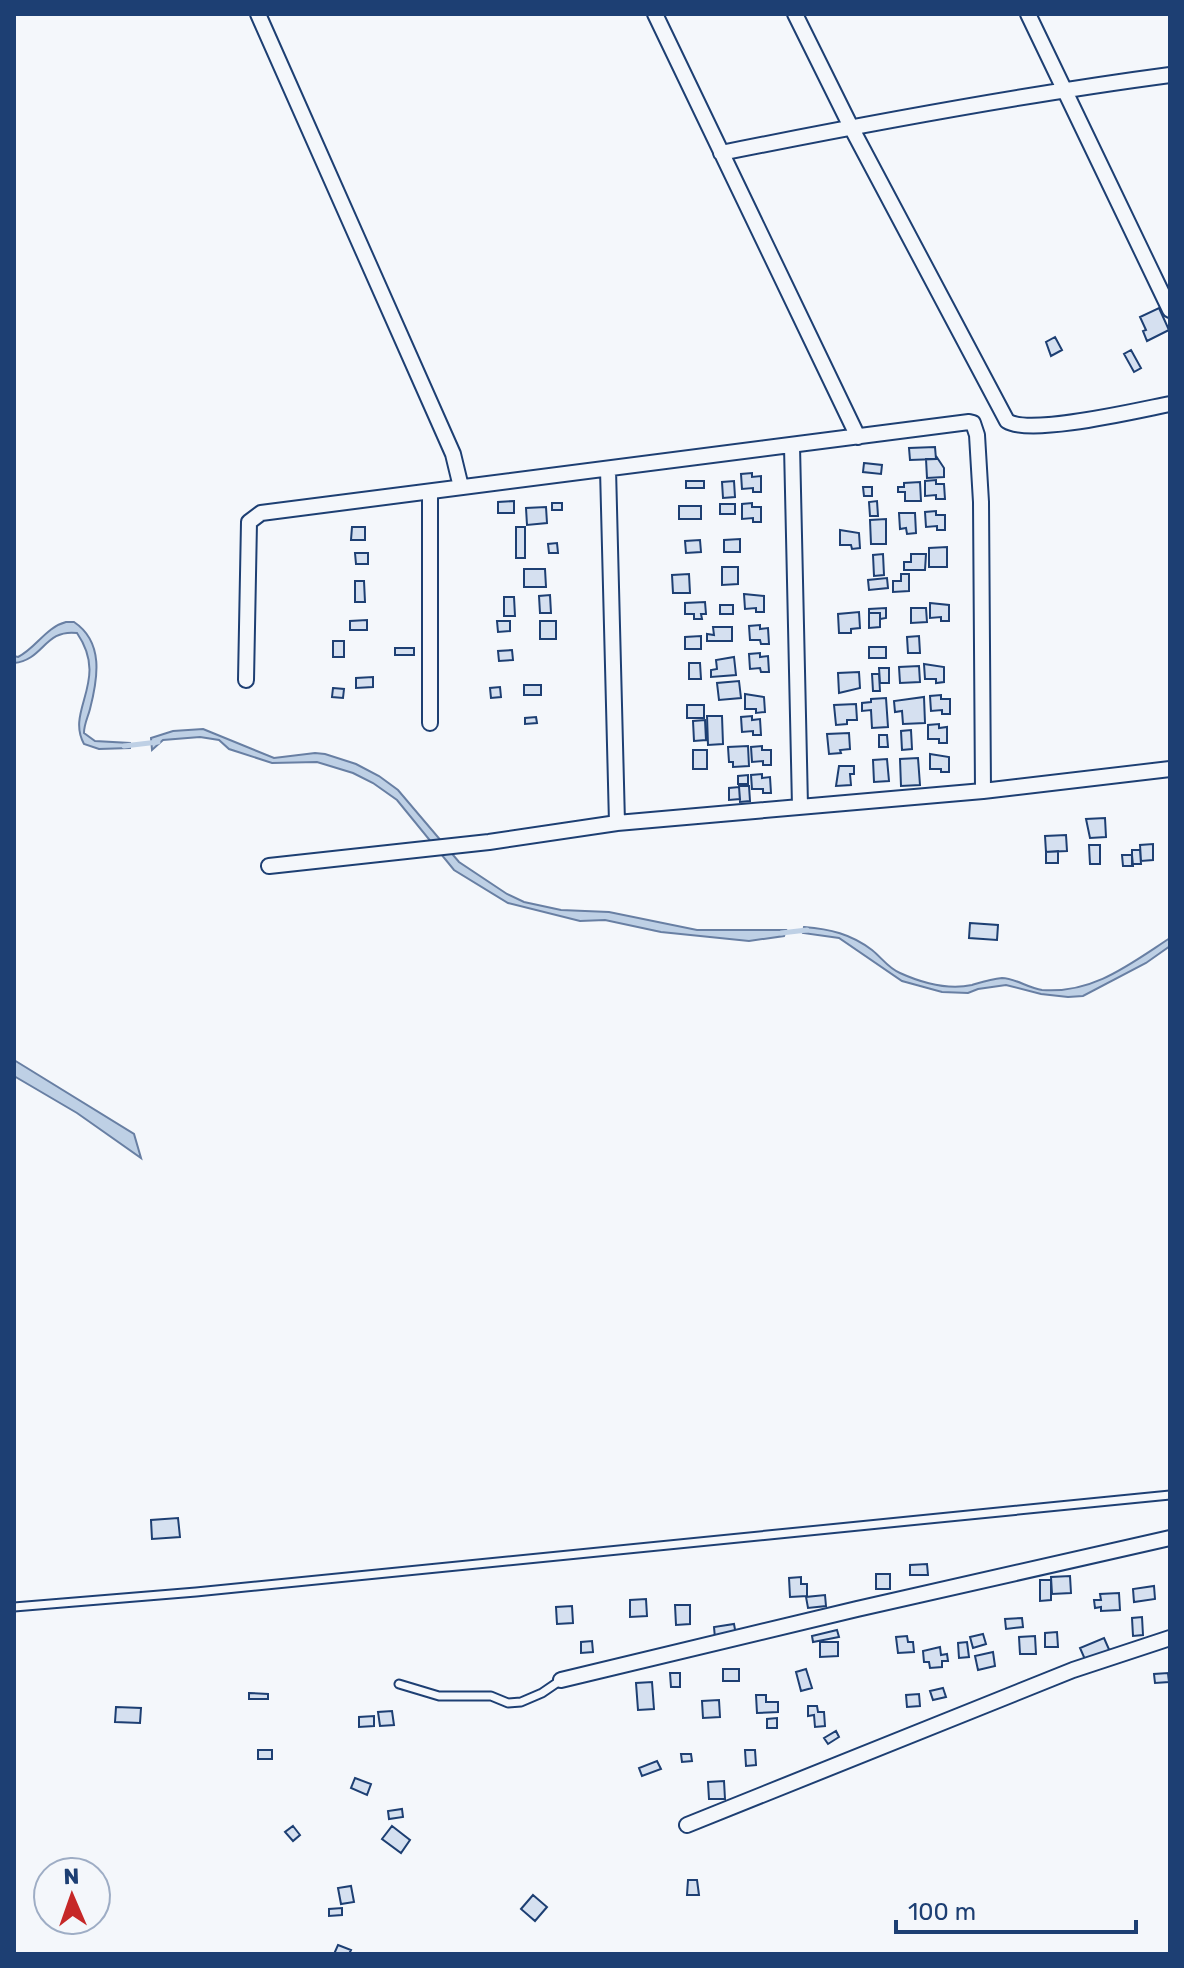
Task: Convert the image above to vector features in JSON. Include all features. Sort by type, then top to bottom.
[{"type":"street","points":[[258,14],[453,454],[461,487]]},
{"type":"street","points":[[655,14],[858,437]]},
{"type":"street","points":[[795,14],[851,127],[1007,421],[1015,426],[1055,424],[1170,404]]},
{"type":"street","points":[[1028,14],[1170,310]]},
{"type":"street","points":[[721,153],[1064,89],[1170,75]]},
{"type":"street","points":[[246,680],[249,522],[261,513],[973,423],[976,428],[981,502],[983,791]]},
{"type":"street","points":[[792,446],[800,806]]},
{"type":"street","points":[[608,469],[617,823]]},
{"type":"street","points":[[430,492],[430,723]]},
{"type":"street","points":[[269,866],[489,842],[617,823],[983,791],[1170,769]]},
{"type":"street","points":[[561,1680],[1170,1538]]},
{"type":"street","points":[[687,1825],[1073,1670],[1170,1638]]},
{"type":"lane","points":[[14,1607],[196,1592],[1170,1495]]},
{"type":"lane","points":[[399,1684],[439,1696],[491,1696],[508,1703],[521,1702],[542,1693],[561,1680]]},
{"type":"water","points":[[74,622],[84,630],[96,661],[95,685],[84,733],[95,741],[130,743],[130,748],[99,749],[84,744],[80,719],[89,666],[86,650],[77,633],[57,636],[32,656],[14,663],[14,656],[18,657],[53,628]]},
{"type":"water","points":[[203,729],[274,758],[325,754],[356,764],[379,776],[398,790],[459,862],[524,902],[561,910],[609,912],[697,930],[786,930],[784,936],[749,941],[661,932],[605,920],[580,921],[508,903],[454,870],[397,800],[353,773],[317,762],[272,763],[229,749],[219,740],[200,737],[163,740],[152,750],[151,738],[173,731]]},
{"type":"water","points":[[804,927],[848,936],[864,944],[900,973],[926,983],[954,987],[1002,978],[1042,990],[1078,987],[1110,975],[1170,938],[1170,946],[1146,963],[1083,996],[1041,994],[1006,985],[968,993],[942,992],[902,981],[839,938],[803,933]]},
{"type":"water","points":[[14,1060],[134,1134],[141,1158],[77,1113],[14,1076]]},
{"type":"building","points":[[1159,308],[1169,330],[1147,341],[1140,317]]},
{"type":"building","points":[[1055,337],[1062,350],[1051,356],[1046,342]]},
{"type":"building","points":[[1131,350],[1141,368],[1134,372],[1124,354]]},
{"type":"building","points":[[935,447],[936,459],[910,460],[909,448]]},
{"type":"building","points":[[936,456],[944,468],[944,477],[927,478],[926,459],[936,459]]},
{"type":"building","points":[[864,463],[882,465],[881,474],[863,472]]},
{"type":"building","points":[[752,473],[752,477],[761,476],[761,492],[753,492],[753,488],[742,489],[741,474]]},
{"type":"building","points":[[936,480],[936,484],[944,484],[945,499],[936,499],[936,495],[925,496],[925,481]]},
{"type":"building","points":[[686,481],[704,481],[704,488],[686,488]]},
{"type":"building","points":[[734,481],[735,497],[723,498],[722,482]]},
{"type":"building","points":[[920,482],[921,501],[905,501],[905,492],[898,492],[898,487],[904,487],[904,483]]},
{"type":"building","points":[[863,487],[872,487],[872,496],[864,496]]},
{"type":"building","points":[[514,501],[514,513],[498,513],[498,502]]},
{"type":"building","points":[[877,501],[878,516],[870,516],[869,502]]},
{"type":"building","points":[[552,503],[562,503],[562,510],[552,510]]},
{"type":"building","points":[[752,503],[752,507],[761,507],[761,522],[753,522],[753,518],[742,519],[742,504]]},
{"type":"building","points":[[720,504],[735,504],[735,514],[720,514]]},
{"type":"building","points":[[679,506],[701,506],[701,519],[679,519]]},
{"type":"building","points":[[546,507],[547,523],[527,525],[526,508]]},
{"type":"building","points":[[936,511],[936,515],[945,515],[945,530],[937,530],[937,526],[926,527],[925,512]]},
{"type":"building","points":[[899,513],[915,513],[916,533],[907,534],[906,528],[900,529]]},
{"type":"building","points":[[886,519],[886,544],[871,544],[870,520]]},
{"type":"building","points":[[352,527],[365,527],[365,540],[351,540]]},
{"type":"building","points":[[516,527],[525,527],[525,558],[516,558]]},
{"type":"building","points":[[840,530],[859,533],[860,548],[840,545]]},
{"type":"building","points":[[740,539],[740,552],[724,552],[724,540]]},
{"type":"building","points":[[700,540],[701,552],[686,553],[685,541]]},
{"type":"building","points":[[557,543],[558,553],[549,553],[548,544]]},
{"type":"building","points":[[947,547],[947,567],[929,567],[929,548]]},
{"type":"building","points":[[355,553],[368,553],[368,564],[356,564]]},
{"type":"building","points":[[883,554],[884,575],[874,576],[873,555]]},
{"type":"building","points":[[911,554],[926,554],[925,570],[904,570],[904,562],[911,562]]},
{"type":"building","points":[[722,567],[738,567],[738,584],[722,585]]},
{"type":"building","points":[[524,569],[545,569],[546,587],[524,587]]},
{"type":"building","points":[[689,574],[690,593],[673,593],[672,575]]},
{"type":"building","points":[[901,574],[909,574],[909,591],[893,592],[893,581],[901,581]]},
{"type":"building","points":[[887,578],[888,588],[869,590],[868,580]]},
{"type":"building","points":[[355,581],[364,581],[365,602],[355,602]]},
{"type":"building","points":[[744,594],[764,596],[764,612],[756,612],[756,608],[745,609]]},
{"type":"building","points":[[550,595],[551,613],[540,613],[539,596]]},
{"type":"building","points":[[504,597],[514,597],[515,616],[504,616]]},
{"type":"building","points":[[705,602],[706,614],[701,614],[702,619],[694,619],[694,614],[685,614],[685,603]]},
{"type":"building","points":[[930,603],[949,605],[949,621],[941,621],[941,617],[930,618]]},
{"type":"building","points":[[720,605],[733,605],[733,614],[720,614]]},
{"type":"building","points":[[886,608],[886,618],[880,619],[880,613],[869,613],[869,609]]},
{"type":"building","points":[[911,608],[926,608],[927,622],[911,623]]},
{"type":"building","points":[[859,612],[860,628],[851,629],[851,633],[839,633],[838,614]]},
{"type":"building","points":[[869,613],[880,613],[880,627],[869,628]]},
{"type":"building","points":[[367,620],[367,630],[350,630],[350,621]]},
{"type":"building","points":[[497,621],[510,621],[510,631],[498,632]]},
{"type":"building","points":[[540,621],[556,621],[556,639],[540,639]]},
{"type":"building","points":[[760,625],[760,629],[768,628],[769,644],[750,640],[749,626]]},
{"type":"building","points":[[713,627],[732,627],[732,641],[707,641],[707,634],[714,635]]},
{"type":"building","points":[[701,636],[701,649],[685,649],[685,637]]},
{"type":"building","points":[[919,636],[920,653],[908,653],[907,637]]},
{"type":"building","points":[[333,641],[344,641],[344,657],[333,657]]},
{"type":"building","points":[[869,647],[886,647],[886,658],[869,658]]},
{"type":"building","points":[[395,648],[414,648],[414,655],[395,655]]},
{"type":"building","points":[[512,650],[513,660],[499,661],[498,651]]},
{"type":"building","points":[[760,653],[760,657],[768,656],[769,672],[761,672],[760,668],[750,669],[749,654]]},
{"type":"building","points":[[734,657],[736,675],[711,677],[711,670],[717,669],[716,660]]},
{"type":"building","points":[[689,663],[700,663],[701,679],[689,679]]},
{"type":"building","points":[[924,664],[944,667],[944,682],[925,679]]},
{"type":"building","points":[[919,666],[920,682],[900,683],[899,667]]},
{"type":"building","points":[[879,668],[889,668],[889,683],[880,683]]},
{"type":"building","points":[[859,672],[860,688],[839,693],[838,673]]},
{"type":"building","points":[[872,674],[879,674],[880,691],[873,691]]},
{"type":"building","points":[[373,677],[373,687],[356,688],[356,678]]},
{"type":"building","points":[[739,681],[741,698],[719,700],[717,683]]},
{"type":"building","points":[[524,685],[541,685],[541,695],[524,695]]},
{"type":"building","points":[[500,687],[501,697],[491,698],[490,688]]},
{"type":"building","points":[[333,688],[344,689],[343,698],[332,697]]},
{"type":"building","points":[[745,694],[764,697],[765,712],[745,709]]},
{"type":"building","points":[[941,695],[941,699],[950,699],[950,714],[942,714],[942,710],[931,711],[930,696]]},
{"type":"building","points":[[924,697],[925,723],[903,724],[902,711],[895,712],[894,701]]},
{"type":"building","points":[[886,698],[888,727],[872,728],[871,710],[862,711],[862,703]]},
{"type":"building","points":[[856,704],[857,720],[836,725],[834,705]]},
{"type":"building","points":[[687,705],[704,705],[704,718],[687,718]]},
{"type":"building","points":[[707,716],[722,716],[723,744],[708,745]]},
{"type":"building","points":[[752,716],[752,720],[760,719],[761,735],[753,735],[753,731],[742,732],[741,717]]},
{"type":"building","points":[[536,717],[537,723],[525,724],[525,718]]},
{"type":"building","points":[[705,720],[706,740],[694,741],[693,721]]},
{"type":"building","points":[[939,724],[939,728],[947,727],[947,743],[928,739],[928,725]]},
{"type":"building","points":[[911,730],[912,749],[902,750],[901,731]]},
{"type":"building","points":[[849,733],[850,749],[829,754],[827,734]]},
{"type":"building","points":[[879,735],[887,735],[888,747],[879,747]]},
{"type":"building","points":[[748,746],[749,766],[733,767],[733,762],[729,762],[728,747]]},
{"type":"building","points":[[762,746],[762,750],[771,750],[771,765],[763,765],[763,761],[752,762],[751,747]]},
{"type":"building","points":[[693,750],[707,750],[707,769],[693,769]]},
{"type":"building","points":[[930,754],[949,757],[949,772],[930,769]]},
{"type":"building","points":[[918,758],[920,785],[901,786],[900,759]]},
{"type":"building","points":[[887,759],[889,781],[874,782],[873,760]]},
{"type":"building","points":[[839,766],[854,766],[854,774],[850,774],[851,785],[836,786]]},
{"type":"building","points":[[762,774],[762,778],[770,777],[771,793],[752,789],[751,775]]},
{"type":"building","points":[[748,775],[748,784],[738,784],[738,776]]},
{"type":"building","points":[[739,786],[749,786],[750,801],[740,802]]},
{"type":"building","points":[[739,787],[740,799],[729,800],[729,788]]},
{"type":"building","points":[[1105,818],[1106,837],[1090,838],[1086,819]]},
{"type":"building","points":[[1066,835],[1067,851],[1046,852],[1045,836]]},
{"type":"building","points":[[1153,844],[1153,860],[1141,861],[1140,845]]},
{"type":"building","points":[[1089,845],[1100,845],[1100,864],[1090,864]]},
{"type":"building","points":[[1132,850],[1140,850],[1141,864],[1132,864]]},
{"type":"building","points":[[1058,851],[1058,863],[1046,863],[1046,852]]},
{"type":"building","points":[[1122,855],[1132,855],[1133,866],[1123,866]]},
{"type":"building","points":[[970,923],[998,925],[997,940],[969,938]]},
{"type":"building","points":[[178,1518],[180,1537],[152,1539],[151,1520]]},
{"type":"building","points":[[927,1564],[928,1575],[910,1575],[910,1565]]},
{"type":"building","points":[[876,1574],[890,1574],[890,1589],[876,1589]]},
{"type":"building","points":[[1070,1576],[1071,1593],[1052,1594],[1051,1577]]},
{"type":"building","points":[[801,1577],[801,1584],[807,1584],[807,1596],[790,1597],[789,1578]]},
{"type":"building","points":[[1040,1580],[1051,1580],[1051,1600],[1040,1601]]},
{"type":"building","points":[[1154,1586],[1155,1599],[1134,1602],[1133,1589]]},
{"type":"building","points":[[1119,1593],[1120,1610],[1101,1611],[1101,1607],[1095,1608],[1094,1600],[1101,1600],[1100,1594]]},
{"type":"building","points":[[825,1595],[826,1606],[808,1608],[806,1597]]},
{"type":"building","points":[[646,1599],[647,1616],[630,1617],[630,1600]]},
{"type":"building","points":[[675,1605],[690,1605],[690,1624],[676,1625]]},
{"type":"building","points":[[572,1606],[573,1623],[557,1624],[556,1607]]},
{"type":"building","points":[[1142,1617],[1143,1635],[1133,1636],[1132,1618]]},
{"type":"building","points":[[1022,1618],[1023,1627],[1006,1629],[1005,1619]]},
{"type":"building","points":[[734,1624],[736,1635],[715,1638],[714,1627]]},
{"type":"building","points":[[837,1630],[839,1637],[813,1642],[812,1636]]},
{"type":"building","points":[[1057,1632],[1058,1647],[1045,1647],[1045,1633]]},
{"type":"building","points":[[983,1634],[986,1644],[973,1648],[970,1637]]},
{"type":"building","points":[[907,1636],[908,1642],[913,1642],[914,1652],[898,1653],[896,1637]]},
{"type":"building","points":[[1035,1636],[1036,1654],[1020,1654],[1019,1637]]},
{"type":"building","points":[[1104,1638],[1111,1654],[1087,1664],[1080,1648]]},
{"type":"building","points":[[592,1641],[593,1652],[581,1653],[581,1642]]},
{"type":"building","points":[[820,1642],[838,1642],[838,1656],[820,1657]]},
{"type":"building","points":[[967,1642],[969,1657],[959,1658],[958,1643]]},
{"type":"building","points":[[940,1647],[941,1655],[947,1654],[948,1661],[942,1661],[942,1667],[930,1668],[929,1662],[924,1662],[923,1651]]},
{"type":"building","points":[[993,1652],[995,1666],[978,1670],[975,1656]]},
{"type":"building","points":[[723,1669],[739,1669],[739,1681],[723,1681]]},
{"type":"building","points":[[806,1669],[812,1688],[801,1691],[796,1672]]},
{"type":"building","points":[[670,1673],[680,1673],[680,1687],[671,1687]]},
{"type":"building","points":[[1168,1673],[1169,1682],[1155,1683],[1154,1674]]},
{"type":"building","points":[[652,1682],[654,1709],[638,1710],[636,1683]]},
{"type":"building","points":[[943,1688],[946,1697],[933,1700],[930,1691]]},
{"type":"building","points":[[249,1693],[268,1694],[268,1699],[249,1699]]},
{"type":"building","points":[[919,1694],[920,1706],[907,1707],[906,1695]]},
{"type":"building","points":[[756,1695],[766,1695],[766,1702],[778,1702],[778,1712],[757,1713]]},
{"type":"building","points":[[719,1700],[720,1717],[703,1718],[702,1701]]},
{"type":"building","points":[[808,1706],[817,1706],[818,1712],[824,1712],[825,1726],[815,1727],[814,1715],[808,1716]]},
{"type":"building","points":[[116,1707],[141,1708],[140,1723],[115,1722]]},
{"type":"building","points":[[392,1711],[394,1725],[380,1726],[378,1712]]},
{"type":"building","points":[[374,1716],[374,1726],[359,1727],[359,1717]]},
{"type":"building","points":[[777,1718],[777,1728],[767,1728],[767,1719]]},
{"type":"building","points":[[836,1731],[839,1737],[828,1744],[824,1738]]},
{"type":"building","points":[[258,1750],[272,1750],[272,1759],[258,1759]]},
{"type":"building","points":[[745,1750],[755,1750],[756,1765],[746,1766]]},
{"type":"building","points":[[681,1754],[691,1754],[692,1761],[682,1762]]},
{"type":"building","points":[[657,1761],[661,1769],[642,1776],[639,1768]]},
{"type":"building","points":[[355,1778],[371,1784],[367,1795],[351,1788]]},
{"type":"building","points":[[724,1781],[725,1799],[709,1799],[708,1782]]},
{"type":"building","points":[[402,1809],[403,1817],[389,1819],[388,1811]]},
{"type":"building","points":[[293,1826],[300,1835],[293,1841],[285,1832]]},
{"type":"building","points":[[392,1826],[410,1840],[401,1853],[382,1839]]},
{"type":"building","points":[[688,1880],[697,1880],[699,1895],[687,1895]]},
{"type":"building","points":[[351,1886],[354,1902],[341,1904],[338,1888]]},
{"type":"building","points":[[533,1895],[547,1907],[535,1921],[521,1909]]},
{"type":"building","points":[[342,1908],[342,1915],[329,1916],[329,1909]]},
{"type":"building","points":[[338,1945],[351,1950],[349,1954],[334,1954]]},
{"type":"waterway","points":[[124,746],[158,742]]},
{"type":"waterway","points":[[781,933],[807,930]]}]
